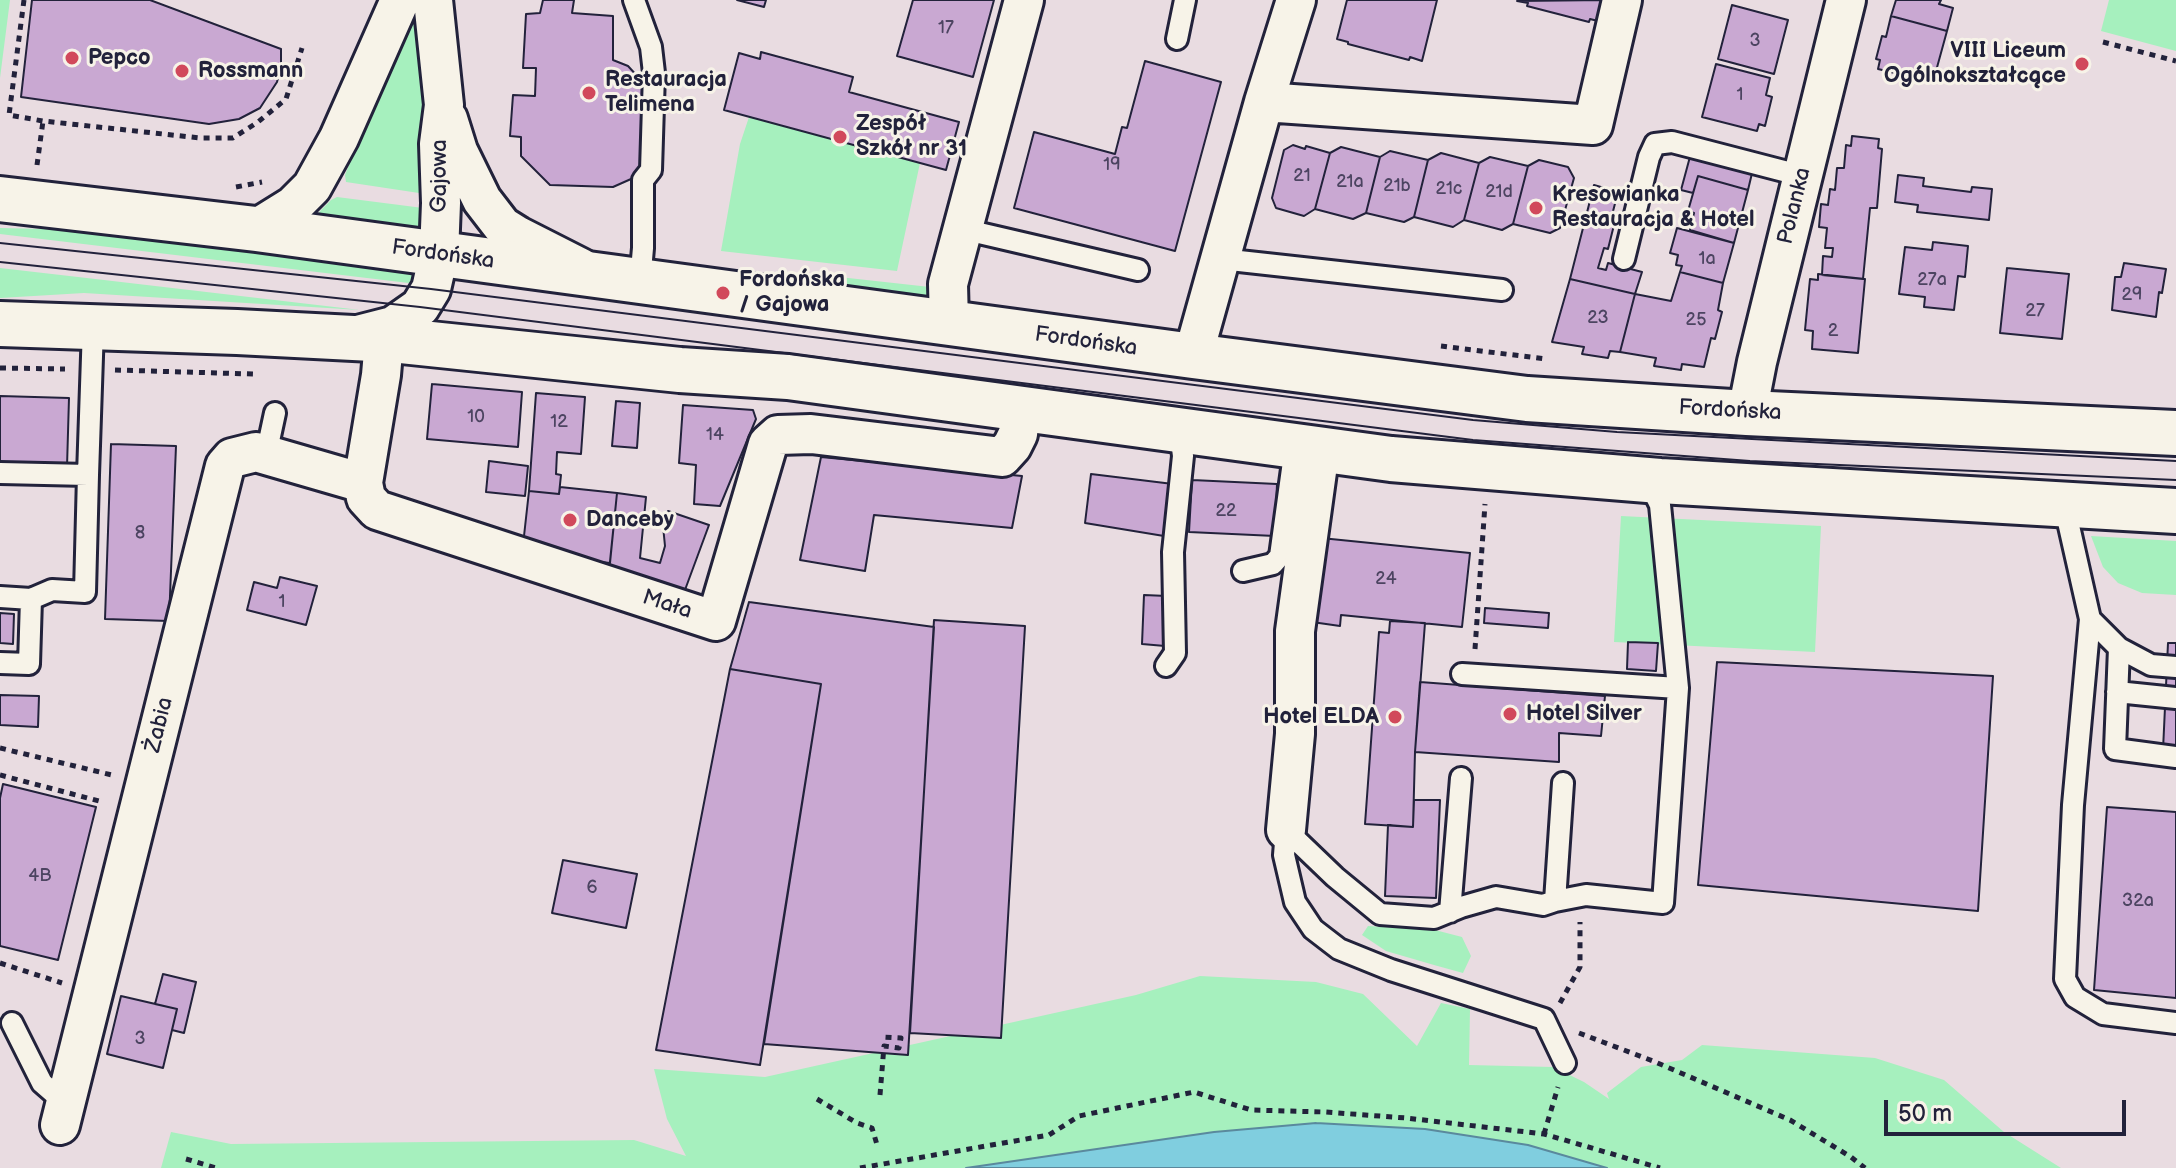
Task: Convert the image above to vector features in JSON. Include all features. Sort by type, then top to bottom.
[{"type":"main road","name":"Fordońska","points":[[0,199],[256,229],[1527,399],[1747,413],[2176,433]]},
{"type":"main road","points":[[0,324],[366,339],[680,370],[788,377],[1391,459],[1648,480],[2176,511]]},
{"type":"street","points":[[256,229],[293,206],[312,187],[339,138],[400,0]]},
{"type":"street","name":"Gajowa","points":[[433,0],[444,105],[458,151],[482,200],[502,226],[518,236],[589,273],[629,280]]},
{"type":"street","points":[[949,324],[948,284],[1024,0]]},
{"type":"street","points":[[1193,356],[1296,0]]},
{"type":"street","points":[[1264,102],[1593,125],[1622,0]]},
{"type":"street","name":"Polanka","points":[[1747,413],[1846,0]]},
{"type":"street","name":"Gajowa","points":[[366,339],[393,326],[420,307],[431,289],[439,254],[439,144],[444,105]]},
{"type":"street","points":[[363,483],[381,375],[366,339]]},
{"type":"street","name":"Mała","points":[[363,483],[366,498],[377,510],[716,621],[768,444],[778,435],[811,434],[1002,457],[1018,434],[1021,409]]},
{"type":"street","points":[[1286,830],[1295,734],[1295,631],[1307,448]]},
{"type":"street","name":"Żabia","points":[[63,1114],[225,466],[232,458],[256,452],[363,483]]},
{"type":"lane","points":[[629,280],[643,248],[643,180],[651,170],[654,73],[651,47],[634,0]]},
{"type":"lane","points":[[1177,39],[1185,0]]},
{"type":"lane","points":[[1624,259],[1649,157],[1655,144],[1672,142],[1803,176]]},
{"type":"lane","points":[[962,229],[1138,270]]},
{"type":"lane","points":[[1221,259],[1502,290]]},
{"type":"lane","points":[[0,597],[31,599],[52,590],[85,592],[93,327]]},
{"type":"lane","points":[[266,455],[275,413]]},
{"type":"lane","points":[[1166,666],[1175,653],[1173,552],[1183,456],[1180,431]]},
{"type":"lane","points":[[1243,571],[1273,564],[1280,556],[1307,448]]},
{"type":"lane","points":[[0,473],[88,475]]},
{"type":"lane","points":[[1286,830],[1380,914],[1434,918],[1496,897],[1543,905],[1586,895],[1663,903],[1678,688],[1660,505],[1648,480]]},
{"type":"lane","points":[[2064,504],[2090,619],[2073,805],[2065,979],[2075,997],[2103,1014],[2176,1023]]},
{"type":"lane","points":[[0,663],[29,664],[31,599]]},
{"type":"lane","points":[[2090,619],[2119,648],[2151,665],[2176,667]]},
{"type":"lane","points":[[2119,648],[2115,749],[2176,757]]},
{"type":"lane","points":[[1467,674],[1678,688]]},
{"type":"lane","points":[[2117,692],[2176,698]]},
{"type":"lane","points":[[1450,912],[1461,778]]},
{"type":"lane","points":[[1555,901],[1563,783]]},
{"type":"lane","points":[[1286,830],[1284,855],[1295,902],[1313,929],[1339,949],[1406,975],[1544,1019],[1565,1063]]},
{"type":"lane","points":[[12,1023],[42,1083],[63,1114]]},
{"type":"path","points":[[24,0],[9,115],[43,121],[200,138],[233,138],[286,99],[302,48]]},
{"type":"path","points":[[2103,42],[2176,61]]},
{"type":"path","points":[[37,165],[43,121]]},
{"type":"path","points":[[1435,346],[1559,360]]},
{"type":"path","points":[[1467,674],[1486,492]]},
{"type":"path","points":[[0,748],[113,776]]},
{"type":"path","points":[[0,775],[99,801]]},
{"type":"path","points":[[1544,1019],[1557,1009],[1580,967],[1580,922],[1555,901]]},
{"type":"path","points":[[0,963],[74,987]]},
{"type":"path","points":[[1544,1019],[1653,1061],[1790,1120],[1865,1168]]},
{"type":"path","points":[[880,1095],[884,1046],[899,1048],[901,1038],[883,1037]]},
{"type":"path","points":[[1544,1134],[1565,1063]]},
{"type":"path","points":[[860,1168],[1049,1135],[1079,1116],[1194,1092],[1251,1110],[1406,1118],[1544,1134],[1660,1168]]},
{"type":"path","points":[[817,1099],[857,1123],[872,1128],[878,1148]]},
{"type":"path","points":[[186,1159],[216,1168]]},
{"type":"green space","points":[[0,0],[10,0],[0,78]]},
{"type":"green space","points":[[414,0],[428,0],[423,191],[419,193],[346,182],[345,175]]},
{"type":"green space","points":[[2109,0],[2176,0],[2176,51],[2101,31]]},
{"type":"green space","points":[[749,117],[920,163],[897,271],[721,251],[740,144]]},
{"type":"green space","points":[[337,197],[423,208],[421,229],[320,215],[319,212]]},
{"type":"green space","points":[[0,228],[90,230],[412,271],[417,275],[417,284],[0,234]]},
{"type":"green space","points":[[0,268],[360,310],[84,293],[0,298]]},
{"type":"green space","points":[[803,273],[939,288],[931,302],[862,293]]},
{"type":"green space","points":[[1621,516],[1821,526],[1815,652],[1614,642]]},
{"type":"green space","points":[[2091,536],[2176,541],[2176,595],[2142,593],[2118,583],[2103,567]]},
{"type":"green space","points":[[1368,926],[1435,930],[1462,937],[1471,956],[1463,973],[1434,965],[1386,951],[1362,935]]},
{"type":"green space","points":[[1200,976],[1316,982],[1363,994],[1417,1046],[1441,1003],[1470,1009],[1469,1065],[1553,1067],[1609,1099],[1607,1093],[1641,1067],[1682,1060],[1702,1045],[1875,1058],[1944,1080],[2004,1132],[2061,1168],[1600,1168],[1425,1129],[1316,1123],[1214,1132],[966,1168],[161,1168],[171,1132],[231,1144],[634,1140],[686,1156],[667,1119],[654,1069],[765,1077],[1136,995]]},
{"type":"water","points":[[1316,1123],[1425,1129],[1528,1145],[1607,1168],[966,1168],[1214,1132]]},
{"type":"building","points":[[32,0],[150,0],[281,49],[277,82],[260,108],[239,119],[209,124],[21,97]]},
{"type":"building","name":"Restauracja Telimena","points":[[543,0],[574,0],[572,13],[613,16],[613,60],[628,66],[639,78],[643,91],[641,167],[631,179],[613,187],[550,185],[521,156],[521,137],[510,136],[513,95],[535,96],[536,68],[523,68],[526,14],[540,13]]},
{"type":"building","points":[[737,0],[766,0],[764,7]]},
{"type":"building","points":[[913,0],[994,0],[973,77],[897,56]]},
{"type":"building","points":[[1347,0],[1437,0],[1422,61],[1337,39]]},
{"type":"building","points":[[1607,0],[1602,22],[1590,19],[1589,22],[1517,1]]},
{"type":"building","points":[[1896,0],[1941,0],[1939,4],[1953,8],[1947,31],[1891,16]]},
{"type":"building","points":[[1732,5],[1788,20],[1774,74],[1718,59]]},
{"type":"building","points":[[1891,16],[1947,31],[1933,82],[1878,69],[1880,60],[1876,59]]},
{"type":"building","points":[[761,52],[853,77],[849,92],[959,122],[946,170],[724,110],[739,53],[760,59]]},
{"type":"building","points":[[1145,61],[1221,82],[1175,251],[1014,208],[1034,132],[1115,154],[1122,127],[1127,128]]},
{"type":"building","points":[[1716,64],[1770,78],[1766,95],[1772,97],[1765,126],[1759,124],[1757,131],[1702,117]]},
{"type":"building","points":[[1852,136],[1879,139],[1878,148],[1882,149],[1877,208],[1870,208],[1863,279],[1822,275],[1823,256],[1832,257],[1833,248],[1825,248],[1827,228],[1819,227],[1821,204],[1828,205],[1830,189],[1835,190],[1837,168],[1844,168],[1846,145],[1851,146]]},
{"type":"building","points":[[1293,145],[1330,153],[1315,209],[1304,216],[1276,208],[1272,198],[1284,150]]},
{"type":"building","points":[[1341,147],[1380,157],[1366,213],[1353,219],[1315,209],[1330,153]]},
{"type":"building","points":[[1390,151],[1428,160],[1414,217],[1404,222],[1366,213],[1380,157]]},
{"type":"building","points":[[1441,153],[1479,163],[1464,220],[1453,227],[1414,217],[1428,160]]},
{"type":"building","points":[[1691,153],[1753,169],[1748,190],[1698,176],[1693,193],[1681,190]]},
{"type":"building","points":[[1490,157],[1528,166],[1513,224],[1502,230],[1464,220],[1479,163]]},
{"type":"building","points":[[1539,160],[1568,167],[1574,178],[1560,228],[1550,233],[1513,224],[1528,166]]},
{"type":"building","points":[[1898,175],[1924,178],[1923,186],[1971,192],[1972,187],[1992,189],[1989,220],[1917,212],[1918,205],[1895,202]]},
{"type":"building","points":[[1698,176],[1748,190],[1734,243],[1690,230],[1694,213],[1688,211]]},
{"type":"building","points":[[1594,185],[1618,192],[1608,249],[1604,248],[1598,268],[1606,270],[1608,263],[1642,272],[1635,294],[1570,279]]},
{"type":"building","points":[[1677,228],[1734,243],[1723,283],[1680,272],[1682,266],[1676,265],[1678,255],[1670,253]]},
{"type":"building","points":[[1933,242],[1968,246],[1965,277],[1958,276],[1954,310],[1924,307],[1925,297],[1899,294],[1905,247],[1932,250]]},
{"type":"building","points":[[2124,263],[2166,269],[2156,317],[2112,310],[2115,277],[2121,277]]},
{"type":"building","points":[[2007,268],[2069,274],[2062,339],[2000,333]]},
{"type":"building","points":[[1680,272],[1723,283],[1718,310],[1722,312],[1704,367],[1682,364],[1681,370],[1654,366],[1656,358],[1620,352],[1635,294],[1671,301]]},
{"type":"building","points":[[1818,274],[1865,279],[1858,353],[1812,349],[1813,331],[1805,330],[1810,279],[1818,280]]},
{"type":"building","points":[[1570,279],[1635,294],[1620,352],[1610,351],[1608,358],[1582,354],[1584,347],[1552,342]]},
{"type":"building","points":[[432,384],[522,392],[518,447],[427,439]]},
{"type":"building","points":[[536,393],[585,397],[581,454],[557,452],[556,474],[561,475],[559,494],[529,491]]},
{"type":"building","points":[[0,396],[69,398],[67,467],[0,465]]},
{"type":"building","points":[[616,401],[640,403],[637,448],[612,446]]},
{"type":"building","points":[[683,405],[753,410],[756,419],[720,506],[694,504],[696,465],[679,463]]},
{"type":"building","points":[[111,444],[176,446],[169,621],[105,619]]},
{"type":"building","points":[[821,457],[1022,476],[1012,528],[874,515],[865,571],[800,560]]},
{"type":"building","points":[[489,461],[528,466],[525,496],[486,492]]},
{"type":"building","points":[[1091,474],[1173,484],[1170,537],[1085,523]]},
{"type":"building","points":[[1192,480],[1277,484],[1275,536],[1189,532]]},
{"type":"building","name":"Danceby","points":[[560,487],[617,493],[610,563],[554,557],[523,545],[529,491],[559,494]]},
{"type":"building","points":[[617,493],[646,497],[640,558],[660,563],[665,546],[663,526],[668,511],[709,525],[682,598],[609,571]]},
{"type":"building","points":[[1321,538],[1470,553],[1462,627],[1341,615],[1340,626],[1312,622]]},
{"type":"building","points":[[280,577],[317,586],[306,625],[247,610],[254,582],[277,588]]},
{"type":"building","points":[[1144,595],[1167,596],[1165,646],[1142,644]]},
{"type":"building","points":[[749,602],[934,627],[908,1055],[764,1044],[821,684],[730,669]]},
{"type":"building","points":[[1485,608],[1549,613],[1548,628],[1484,623]]},
{"type":"building","points":[[0,613],[14,614],[13,644],[0,643]]},
{"type":"building","points":[[934,620],[1025,626],[1001,1038],[910,1033]]},
{"type":"building","name":"Hotel ELDA","points":[[1390,621],[1425,623],[1415,752],[1413,827],[1365,824],[1379,632],[1389,633]]},
{"type":"building","points":[[1628,642],[1658,643],[1656,671],[1627,669]]},
{"type":"building","points":[[2168,643],[2176,643],[2176,751],[2163,750]]},
{"type":"building","points":[[1717,662],[1993,676],[1978,911],[1698,885]]},
{"type":"building","points":[[730,669],[821,684],[760,1065],[656,1050]]},
{"type":"building","name":"Hotel Silver","points":[[1420,682],[1605,696],[1601,736],[1559,733],[1559,762],[1415,752]]},
{"type":"building","points":[[0,695],[39,696],[38,727],[0,725]]},
{"type":"building","points":[[3,784],[96,807],[58,960],[0,946],[0,798]]},
{"type":"building","points":[[1414,800],[1440,800],[1436,898],[1385,896],[1388,825],[1413,827]]},
{"type":"building","points":[[2107,807],[2176,812],[2176,998],[2094,990]]},
{"type":"building","points":[[563,860],[637,874],[626,928],[552,913]]},
{"type":"building","points":[[163,974],[196,982],[184,1033],[172,1030],[177,1009],[155,1004]]},
{"type":"building","points":[[121,996],[177,1009],[163,1068],[107,1054]]},
{"type":"tram line","points":[[0,243],[431,289],[1473,420],[1617,432],[2176,461]]},
{"type":"tram line","points":[[0,262],[420,307],[1473,440],[1750,461],[2176,480]]},
{"type":"place","name":"Pepco","points":[[72,58]]},
{"type":"place","name":"VIII Liceum Ogólnokształcące","points":[[2082,64]]},
{"type":"place","name":"Rossmann","points":[[182,71]]},
{"type":"place","name":"Restauracja Telimena","points":[[589,93]]},
{"type":"place","name":"Zespół Szkół nr 31","points":[[840,137]]},
{"type":"place","name":"Kresowianka Restauracja & Hotel","points":[[1536,208]]},
{"type":"place","name":"Fordońska / Gajowa","points":[[723,293]]},
{"type":"place","name":"Danceby","points":[[570,520]]},
{"type":"place","name":"Hotel Silver","points":[[1510,714]]},
{"type":"place","name":"Hotel ELDA","points":[[1395,717]]}]
